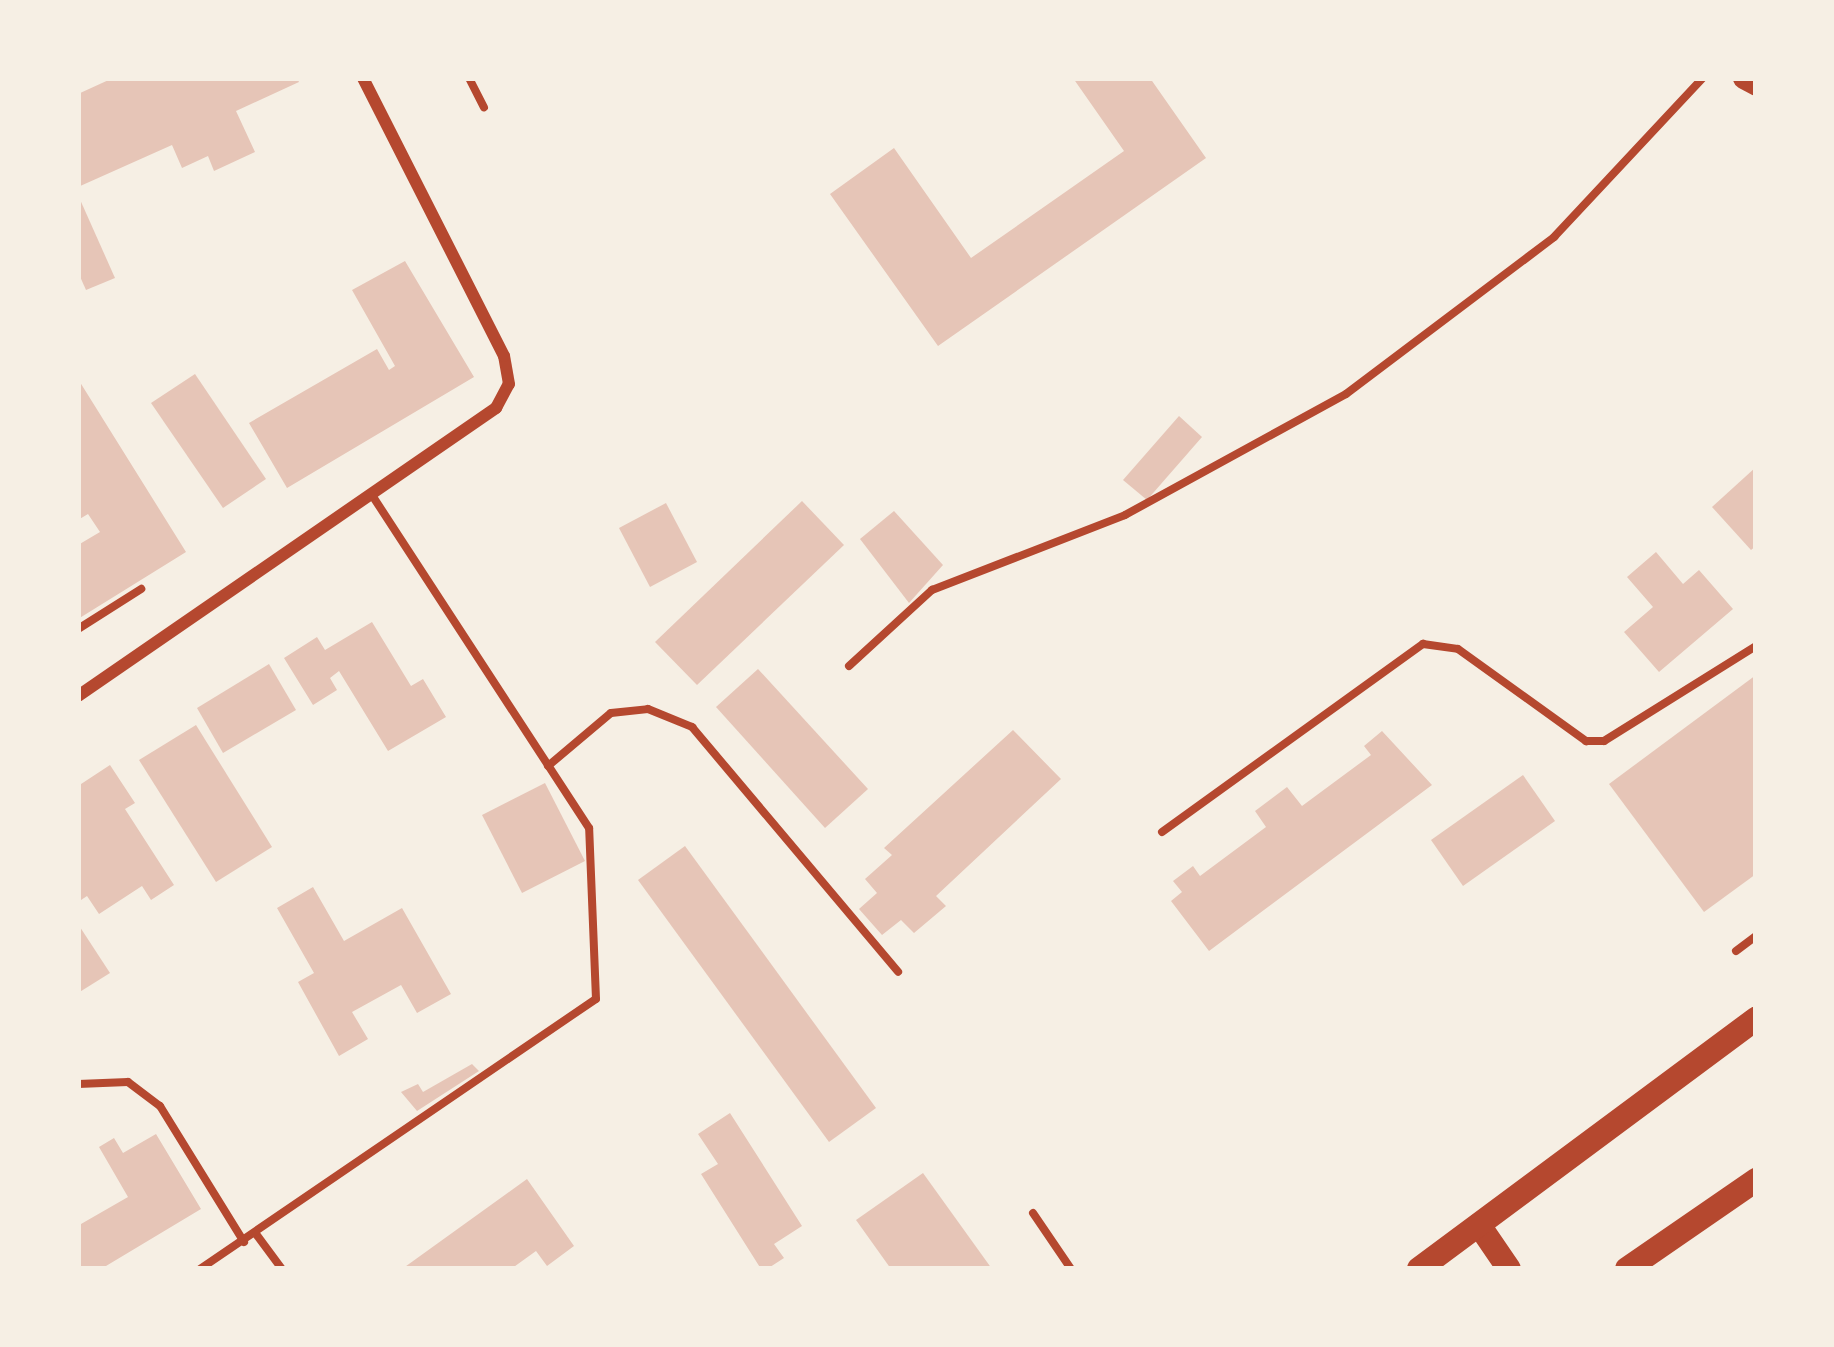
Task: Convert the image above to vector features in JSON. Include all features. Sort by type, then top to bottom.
[{"type":"main road","points":[[1419,1269],[1756,1019]]},
{"type":"main road","points":[[1627,1269],[1756,1180]]},
{"type":"main road","points":[[1479,1225],[1509,1269]]},
{"type":"street","points":[[78,696],[496,408],[509,384],[504,356],[363,78]]},
{"type":"street","points":[[1743,78],[1756,86]]},
{"type":"lane","points":[[469,78],[484,107]]},
{"type":"lane","points":[[849,666],[932,590],[1125,515],[1346,394],[1554,237],[1702,78]]},
{"type":"lane","points":[[200,1269],[596,999],[589,828],[371,494]]},
{"type":"lane","points":[[78,629],[141,589]]},
{"type":"lane","points":[[1162,832],[1423,644],[1458,649],[1586,742],[1604,741],[1756,646]]},
{"type":"lane","points":[[548,766],[611,713],[648,709],[692,727],[898,972]]},
{"type":"lane","points":[[1736,951],[1756,936]]},
{"type":"lane","points":[[78,1084],[128,1082],[160,1106],[244,1242]]},
{"type":"lane","points":[[1033,1213],[1071,1269]]},
{"type":"lane","points":[[256,1234],[282,1269]]},
{"type":"building","points":[[113,78],[297,78],[299,82],[236,111],[255,152],[214,171],[208,156],[182,168],[172,145],[78,187],[78,94]]},
{"type":"building","points":[[1073,78],[1150,78],[1206,158],[938,346],[830,194],[894,148],[971,258],[1124,151]]},
{"type":"building","points":[[78,195],[115,278],[86,290],[78,272]]},
{"type":"building","points":[[405,261],[474,377],[287,488],[249,423],[377,349],[389,370],[395,366],[352,290]]},
{"type":"building","points":[[195,374],[266,479],[223,508],[151,403]]},
{"type":"building","points":[[78,379],[186,552],[78,619],[78,545],[100,532],[88,514],[78,520]]},
{"type":"building","points":[[1179,416],[1202,437],[1147,500],[1123,480]]},
{"type":"building","points":[[1756,467],[1756,546],[1751,550],[1712,507]]},
{"type":"building","points":[[802,501],[844,545],[697,685],[655,642]]},
{"type":"building","points":[[666,503],[697,562],[650,587],[619,528]]},
{"type":"building","points":[[894,511],[943,565],[909,603],[860,539]]},
{"type":"building","points":[[1656,552],[1683,584],[1699,570],[1733,609],[1659,672],[1624,632],[1653,607],[1627,577]]},
{"type":"building","points":[[372,622],[411,686],[423,679],[446,717],[388,751],[339,671],[330,678],[337,690],[313,705],[284,658],[317,637],[325,650]]},
{"type":"building","points":[[269,664],[296,710],[223,753],[197,708]]},
{"type":"building","points":[[758,669],[868,789],[825,828],[716,707]]},
{"type":"building","points":[[1756,675],[1756,874],[1704,912],[1609,784]]},
{"type":"building","points":[[196,725],[272,847],[216,882],[139,760]]},
{"type":"building","points":[[1013,730],[1061,779],[936,896],[946,906],[914,933],[901,920],[882,935],[859,909],[877,893],[865,879],[892,855],[884,848]]},
{"type":"building","points":[[1382,731],[1432,785],[1209,951],[1171,901],[1182,892],[1173,881],[1193,866],[1200,876],[1266,827],[1255,811],[1287,787],[1302,806],[1371,755],[1364,746]]},
{"type":"building","points":[[110,765],[135,803],[125,809],[174,885],[151,900],[142,886],[99,914],[87,896],[78,902],[78,786]]},
{"type":"building","points":[[1523,775],[1555,821],[1463,886],[1431,840]]},
{"type":"building","points":[[545,783],[585,861],[522,893],[482,815]]},
{"type":"building","points":[[685,846],[876,1108],[829,1142],[638,880]]},
{"type":"building","points":[[313,887],[344,941],[402,908],[451,994],[417,1013],[401,985],[352,1012],[368,1039],[339,1056],[298,982],[314,973],[277,908]]},
{"type":"building","points":[[78,924],[110,973],[78,993]]},
{"type":"building","points":[[472,1064],[479,1071],[417,1111],[401,1092],[418,1084],[423,1092]]},
{"type":"building","points":[[730,1113],[802,1226],[774,1244],[784,1258],[767,1269],[761,1269],[701,1174],[718,1164],[698,1134]]},
{"type":"building","points":[[156,1134],[201,1209],[101,1269],[78,1269],[78,1219],[81,1224],[128,1197],[99,1147],[114,1138],[123,1153]]},
{"type":"building","points":[[923,1173],[992,1269],[891,1269],[856,1220]]},
{"type":"building","points":[[527,1179],[574,1246],[547,1266],[536,1251],[511,1269],[402,1269]]}]
